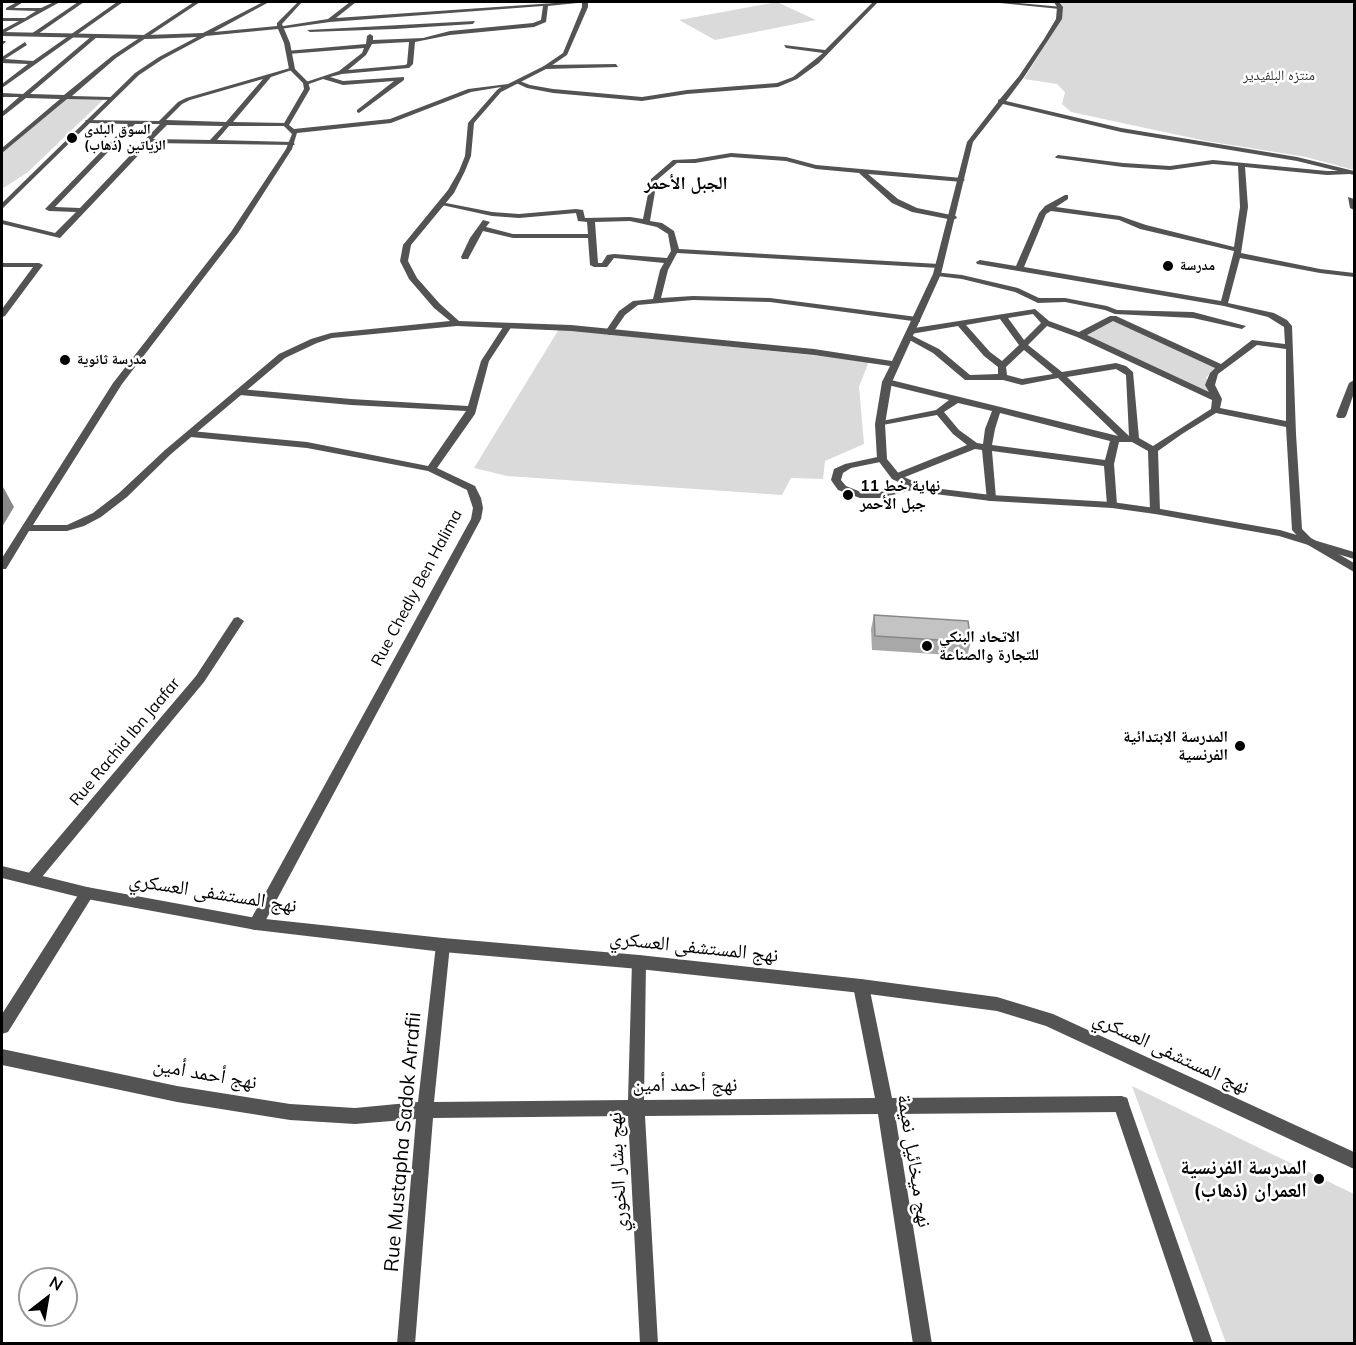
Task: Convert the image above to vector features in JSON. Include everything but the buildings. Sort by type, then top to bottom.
[{"type":"street","points":[[20,2],[8,9],[43,10]]},
{"type":"street","points":[[2,33],[57,2]]},
{"type":"street","points":[[33,35],[81,2]]},
{"type":"street","points":[[2,86],[120,2]]},
{"type":"street","points":[[2,151],[114,57],[197,2]]},
{"type":"street","points":[[2,207],[137,74],[202,35],[266,2]]},
{"type":"street","points":[[289,128],[306,92],[306,83],[292,69],[281,29],[282,20],[300,2]]},
{"type":"street","points":[[330,20],[353,2]]},
{"type":"street","points":[[448,12],[455,2]]},
{"type":"street","points":[[485,9],[489,2]]},
{"type":"street","points":[[281,29],[330,20],[485,9],[517,4],[546,5],[584,2],[585,7],[566,54],[546,68],[513,83],[491,98],[471,123],[468,156],[451,191],[407,245],[404,261],[422,290],[456,323]]},
{"type":"street","points":[[88,121],[228,124],[289,128],[391,121],[470,90],[513,83],[553,91],[630,99],[687,92],[757,88],[786,82],[810,67],[828,52],[875,2]]},
{"type":"street","points":[[993,2],[1058,4],[1059,19],[1021,77],[970,142],[953,218],[938,270],[917,320],[886,382],[880,424],[882,459],[896,477],[922,490],[992,498],[1112,505],[1155,511],[1307,540],[1354,556]]},
{"type":"street","points":[[288,52],[412,40],[477,30],[524,27],[541,23],[544,20],[546,5]]},
{"type":"street","points":[[473,10],[473,22],[477,30]]},
{"type":"street","points":[[2,19],[27,19]]},
{"type":"street","points":[[2,33],[147,37],[281,29],[370,28],[473,22]]},
{"type":"street","points":[[341,72],[364,54],[370,28]]},
{"type":"street","points":[[2,115],[95,36]]},
{"type":"street","points":[[306,83],[341,72],[403,68],[410,64],[412,40]]},
{"type":"street","points":[[2,59],[25,44]]},
{"type":"street","points":[[786,46],[828,52]]},
{"type":"street","points":[[2,59],[33,63]]},
{"type":"street","points":[[546,68],[615,66]]},
{"type":"street","points":[[359,111],[402,79],[403,68]]},
{"type":"street","points":[[2,222],[57,236],[184,100],[292,69]]},
{"type":"street","points":[[212,142],[269,76]]},
{"type":"street","points":[[325,78],[344,83],[402,79]]},
{"type":"street","points":[[2,95],[111,99]]},
{"type":"street","points":[[1000,101],[1121,130],[1297,159],[1352,172]]},
{"type":"street","points":[[82,210],[49,209],[134,121]]},
{"type":"street","points":[[190,129],[196,123]]},
{"type":"street","points":[[2,566],[118,382],[234,233],[292,144],[295,137],[289,128]]},
{"type":"street","points":[[179,141],[185,135]]},
{"type":"street","points":[[148,141],[292,144]]},
{"type":"street","points":[[646,221],[654,179],[675,160],[694,161],[731,155],[786,159],[816,167],[962,180]]},
{"type":"street","points":[[1058,157],[1085,162],[1170,168],[1213,162],[1320,173],[1352,172]]},
{"type":"street","points":[[1224,304],[1238,253],[1244,207],[1240,165]]},
{"type":"street","points":[[861,171],[895,201],[915,210],[953,218]]},
{"type":"street","points":[[2,194],[22,187]]},
{"type":"street","points":[[1019,269],[1043,213],[1065,197]]},
{"type":"street","points":[[1352,199],[1354,208]]},
{"type":"street","points":[[441,204],[492,214],[542,215],[576,211],[581,213],[581,219],[618,218],[659,225],[671,233],[675,251],[669,261],[657,300]]},
{"type":"street","points":[[1048,208],[1120,218],[1238,253],[1320,271],[1354,275]]},
{"type":"street","points":[[465,257],[474,238],[492,214]]},
{"type":"street","points":[[591,220],[594,265],[603,266],[610,257],[614,256],[669,261]]},
{"type":"street","points":[[481,228],[513,236],[591,236]]},
{"type":"street","points":[[675,251],[938,270],[1018,290],[1038,301],[1065,300],[1107,308],[1114,315],[1221,367]]},
{"type":"street","points":[[980,262],[1224,304],[1271,315],[1284,322],[1288,326],[1290,347],[1294,507],[1297,530],[1307,540],[1354,568]]},
{"type":"street","points":[[2,265],[39,265],[2,314]]},
{"type":"street","points":[[609,332],[629,306],[657,300],[715,297],[770,300],[917,320]]},
{"type":"street","points":[[1035,311],[1038,301]]},
{"type":"street","points":[[910,334],[1035,311]]},
{"type":"street","points":[[1035,311],[1046,323],[1080,335],[1130,358],[1216,404],[1291,425]]},
{"type":"street","points":[[1080,335],[1114,315],[1193,315],[1242,326]]},
{"type":"street","points":[[1002,316],[1023,345],[1061,376],[1125,439]]},
{"type":"street","points":[[27,528],[67,528],[88,520],[123,495],[282,356],[314,341],[350,333],[456,323],[609,332],[814,352],[893,364]]},
{"type":"street","points":[[960,323],[987,354],[1002,366],[1003,377]]},
{"type":"street","points":[[1002,366],[1046,323]]},
{"type":"street","points":[[431,469],[472,409],[484,361],[508,326]]},
{"type":"street","points":[[910,334],[936,351],[968,378],[1003,377],[1022,382],[1116,366],[1123,368],[1130,374],[1125,439],[1109,464],[1112,505]]},
{"type":"street","points":[[1216,404],[1210,386],[1216,370],[1256,341],[1290,347]]},
{"type":"street","points":[[1123,368],[1130,358]]},
{"type":"street","points":[[886,382],[1125,439],[1153,450]]},
{"type":"street","points":[[1341,416],[1354,383]]},
{"type":"street","points":[[240,392],[351,402],[472,409]]},
{"type":"street","points":[[880,424],[939,412],[956,400]]},
{"type":"street","points":[[1153,450],[1216,404]]},
{"type":"street","points":[[992,498],[987,447],[990,429],[997,410]]},
{"type":"street","points":[[939,412],[956,432],[974,446]]},
{"type":"street","name":"Rue Chedly Ben Halima","points":[[191,434],[307,445],[431,469],[471,488],[476,498],[476,519],[256,924]]},
{"type":"street","points":[[896,477],[974,446],[1109,464]]},
{"type":"street","points":[[1153,450],[1155,511]]},
{"type":"street","points":[[882,459],[848,466],[838,471],[836,480],[842,488],[861,495],[888,494],[912,486]]},
{"type":"street","name":"Rue Rachid Ibn Jaafar","points":[[32,879],[200,679],[238,621]]},
{"type":"street","name":"نهج المستشفى العسكري","points":[[2,872],[87,893],[256,924],[443,945],[639,962],[861,986],[997,1004],[1048,1019],[1354,1161]]},
{"type":"street","points":[[2,1028],[87,893]]},
{"type":"street","name":"Rue Mustapha Sadok Arrafii","points":[[406,1344],[424,1110],[443,945]]},
{"type":"street","name":"نهج بشار الخوري","points":[[639,962],[636,1107],[649,1344]]},
{"type":"street","name":"نهج ميخائيل نعيمة","points":[[861,986],[885,1106],[923,1344]]},
{"type":"street","name":"نهج أحمد أمين","points":[[2,1057],[177,1094],[290,1112],[355,1116],[424,1110],[1120,1104],[1204,1344]]},
{"type":"green space","points":[[777,2],[816,20],[715,40],[679,20]]},
{"type":"green space","name":"منتزه البلفيدير","points":[[1058,2],[1354,2],[1354,170],[1306,157],[1206,141],[1071,112],[1062,104],[1065,92],[1057,84],[1024,79],[1061,19],[1062,8]]},
{"type":"green space","points":[[67,98],[104,99],[28,172],[2,189],[2,153]]},
{"type":"green space","points":[[1112,318],[1217,365],[1206,378],[1216,389],[1217,397],[1083,335]]},
{"type":"green space","points":[[559,329],[869,361],[859,387],[864,444],[825,461],[823,479],[791,478],[782,495],[507,476],[474,468]]},
{"type":"green space","points":[[1132,1086],[1354,1194],[1354,1343],[1226,1343]]},
{"type":"place","name":"السوق البلدي الزياتين (ذهاب)","points":[[72,138]]},
{"type":"place","name":"مدرسة","points":[[1168,266]]},
{"type":"place","name":"مدرسة ثانوية","points":[[65,360]]},
{"type":"place","name":"نهاية خط 11 جبل الأحمر","points":[[848,495]]},
{"type":"place","name":"الاتحاد البنكي للتجارة والصناعة","points":[[927,646]]},
{"type":"place","name":"المدرسة الابتدائية الفرنسية","points":[[1240,746]]},
{"type":"place","name":"المدرسة الفرنسية العمران (ذهاب)","points":[[1319,1179]]},
{"type":"district","name":"الجبل الأحمر","points":[[686,184]]}]
